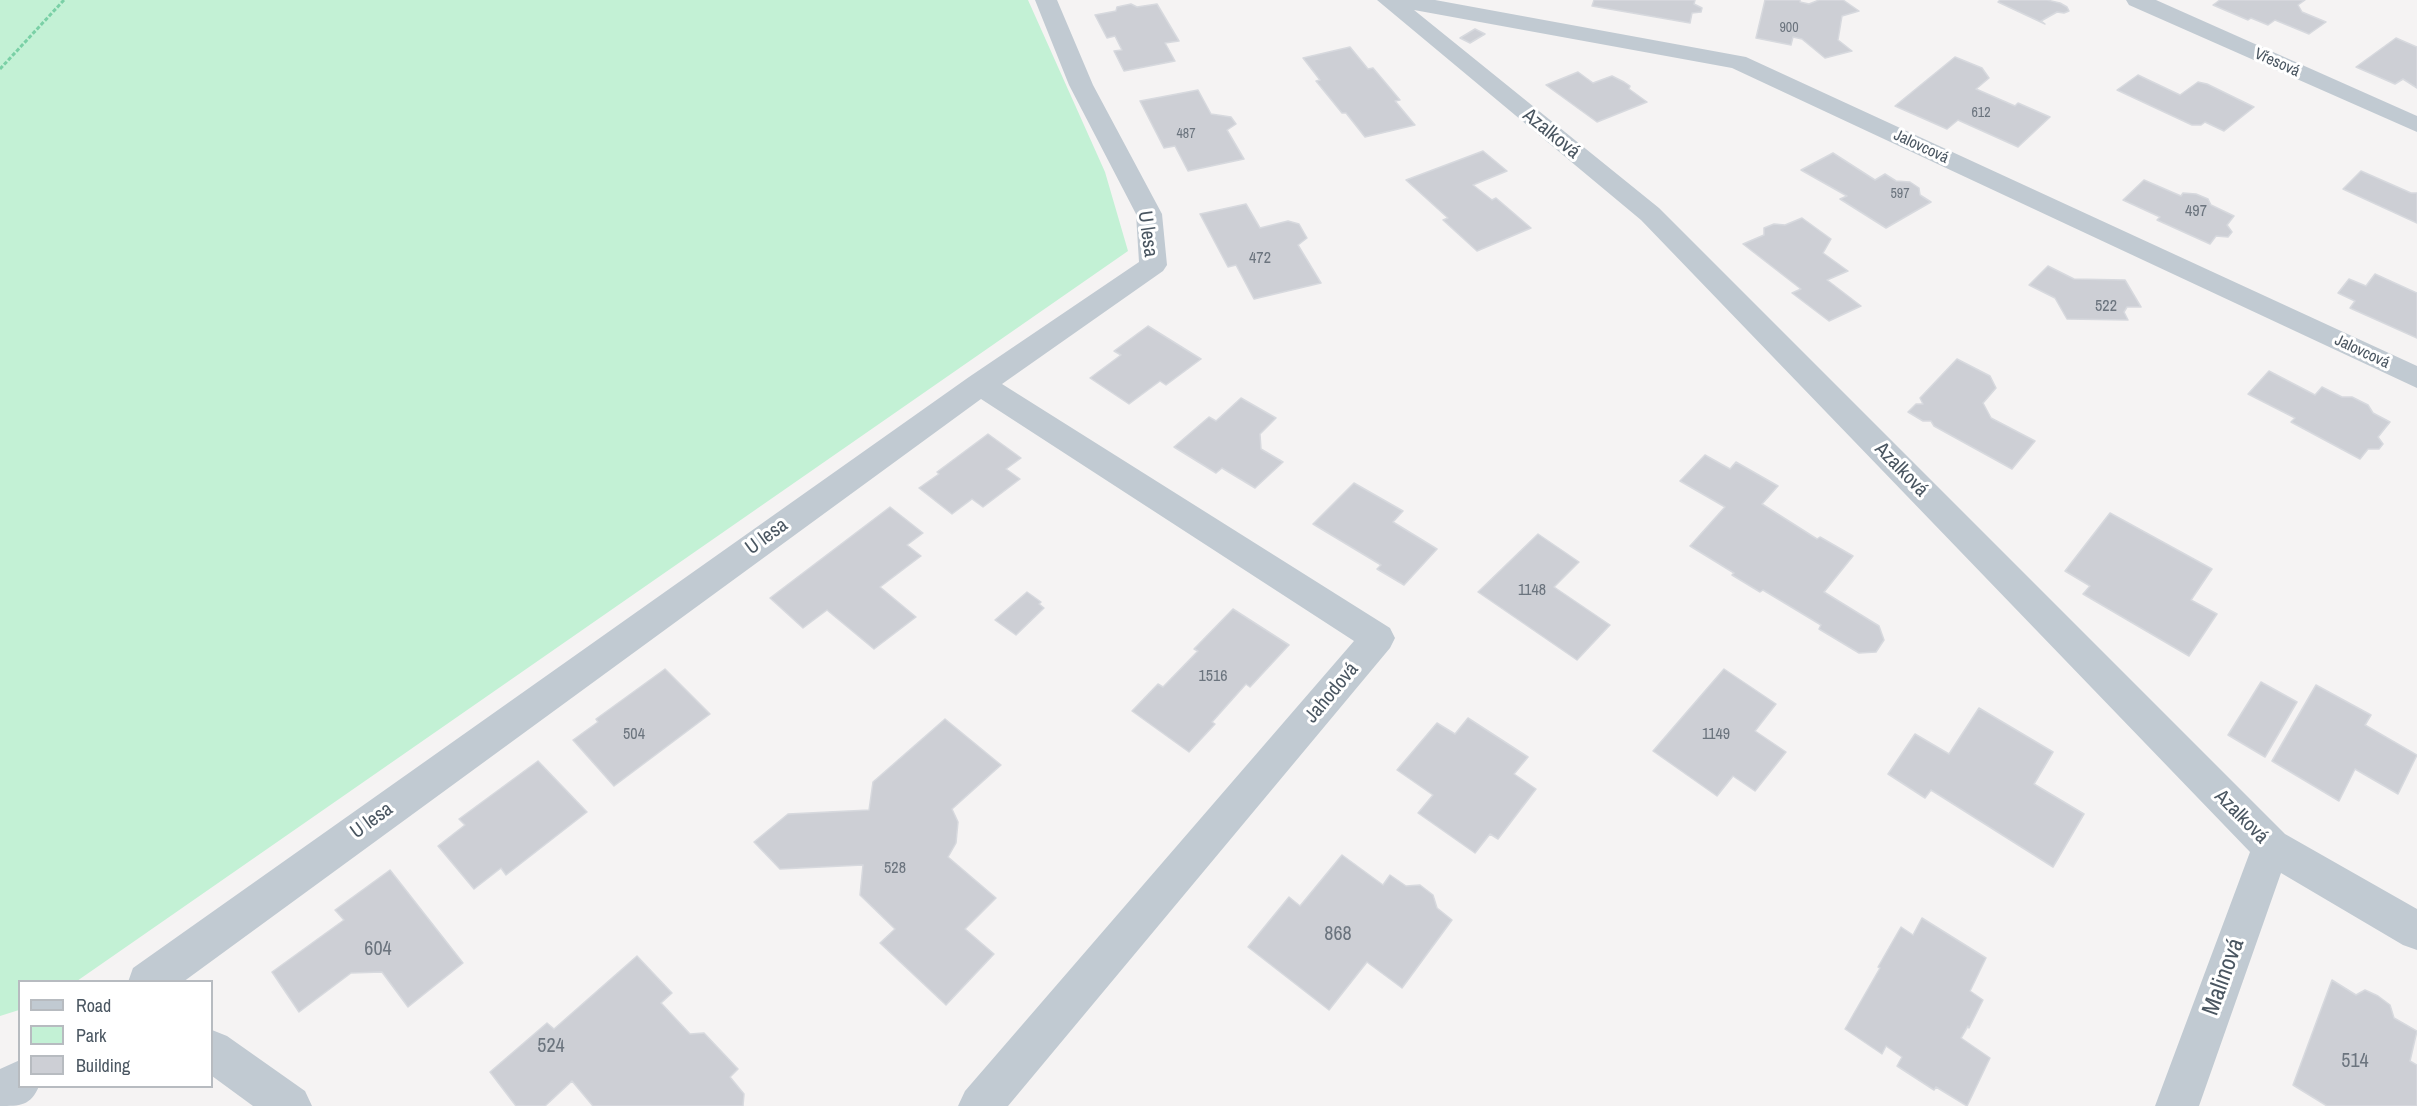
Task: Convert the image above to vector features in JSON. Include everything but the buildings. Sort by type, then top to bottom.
[{"type":"street","name":"U lesa","points":[[149,980],[980,384],[1153,265],[1149,214],[1081,85],[1046,0]]},
{"type":"street","name":"Azalková","points":[[1388,0],[1650,214],[2271,847],[2417,931]]},
{"type":"street","name":"Jalovcová","points":[[1398,0],[1738,62],[2417,378]]},
{"type":"street","name":"Vřesová","points":[[2137,0],[2417,125]]},
{"type":"street","name":"Jahodová","points":[[980,384],[1378,638],[980,1106]]},
{"type":"street","name":"Malinová","points":[[2177,1106],[2271,847]]},
{"type":"street","points":[[213,1052],[290,1106]]},
{"type":"street","points":[[0,1096],[18,1082]]},
{"type":"path","points":[[0,69],[64,0]]},
{"type":"green space","points":[[0,0],[1028,0],[1105,172],[1128,251],[78,980],[18,980],[18,1010],[0,1016]]}]
